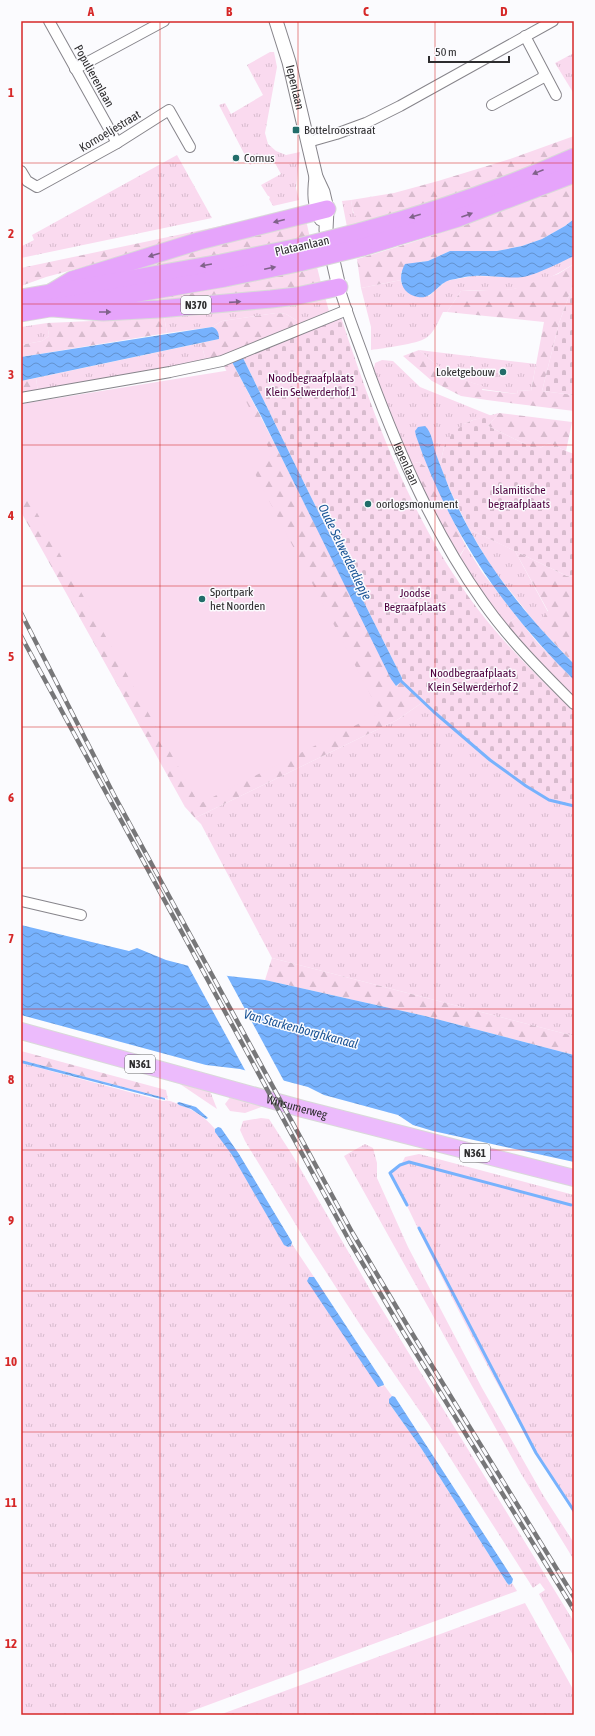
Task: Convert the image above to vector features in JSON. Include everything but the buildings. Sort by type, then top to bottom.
[{"type":"highway","name":"Plataanlaan","points":[[361,239],[574,157]]},
{"type":"highway","name":"Plataanlaan","points":[[21,298],[52,300],[225,278],[300,254],[458,218],[574,174]]},
{"type":"highway","name":"N370","points":[[52,300],[72,280],[192,244],[322,210]]},
{"type":"highway","name":"N370","points":[[52,300],[103,312],[159,309],[271,299],[297,296],[339,287]]},
{"type":"highway","name":"Plataanlaan","points":[[21,313],[52,300]]},
{"type":"main road","name":"Winsumerweg","points":[[21,1031],[303,1109],[574,1178]]},
{"type":"street","name":"Populierenlaan","points":[[49,21],[117,143]]},
{"type":"street","points":[[75,69],[164,21]]},
{"type":"street","name":"Iepenlaan","points":[[276,21],[289,62],[316,177],[313,195],[322,210],[339,287],[383,410],[414,481],[441,535],[484,603],[513,640],[574,704]]},
{"type":"street","points":[[308,142],[366,123],[400,106],[553,21]]},
{"type":"street","points":[[525,36],[556,95]]},
{"type":"street","points":[[492,105],[542,78],[544,74]]},
{"type":"street","name":"Kornoeljestraat","points":[[21,170],[26,181],[37,187],[117,143],[169,110],[190,146]]},
{"type":"street","points":[[21,398],[170,372],[222,361],[347,310]]},
{"type":"street","points":[[21,901],[81,915]]},
{"type":"green space","points":[[270,52],[274,52],[277,67],[265,133],[268,144],[276,151],[286,155],[300,152],[296,188],[299,200],[273,206],[269,196],[261,185],[281,174],[270,154],[250,165],[219,105],[225,103],[231,114],[263,95],[247,65]]},
{"type":"green space","points":[[574,53],[574,94],[555,63]]},
{"type":"green space","points":[[574,136],[574,149],[474,189],[369,222],[360,220],[355,216],[351,200],[394,193],[438,181],[510,159]]},
{"type":"green space","points":[[177,155],[212,218],[21,258],[21,245],[22,246],[34,240],[32,235]]},
{"type":"green space","points":[[574,181],[574,219],[542,239],[522,246],[497,251],[450,251],[428,261],[419,262],[401,272],[401,280],[361,288],[357,259],[467,224],[520,204]]},
{"type":"green space","points":[[351,200],[353,213],[369,222],[347,227],[342,201]]},
{"type":"green space","points":[[301,209],[46,277],[21,286],[21,268]]},
{"type":"green space","points":[[306,220],[310,238],[202,260],[86,277],[208,248]]},
{"type":"green space","points":[[574,256],[574,264],[553,276],[522,288],[508,290],[461,291],[447,312],[443,312],[434,330],[426,338],[408,344],[371,350],[371,327],[361,288],[401,280],[401,283],[429,296],[446,281],[473,276],[523,277]]},
{"type":"green space","points":[[574,264],[574,282],[559,323],[542,391],[574,395],[574,411],[461,396],[432,381],[403,356],[419,350],[434,363],[448,372],[483,386],[482,390],[517,394],[518,390],[531,391],[544,322],[447,312],[461,291],[514,289],[558,274]]},
{"type":"green space","points":[[317,267],[322,287],[120,304],[185,294]]},
{"type":"green space","points":[[574,282],[574,395],[542,391],[559,323]]},
{"type":"green space","points":[[325,297],[329,311],[301,323],[286,314],[276,313],[222,321],[212,327],[167,333],[164,316]]},
{"type":"green space","points":[[276,313],[286,314],[301,323],[219,358],[206,361],[201,343],[219,339],[215,328],[212,327],[222,321]]},
{"type":"green space","points":[[164,316],[167,333],[21,357],[21,345],[42,341],[49,336],[47,323],[136,319]]},
{"type":"green space","points":[[341,317],[381,431],[414,505],[433,540],[454,575],[488,622],[524,662],[574,712],[574,806],[549,800],[526,786],[490,760],[434,712],[402,681],[402,678],[243,358]]},
{"type":"green space","points":[[47,323],[49,336],[42,341],[21,345],[21,327]]},
{"type":"green space","points":[[201,343],[206,361],[38,392],[36,378]]},
{"type":"green space","points":[[419,350],[536,364],[531,391],[518,390],[517,394],[482,389],[482,386],[448,372],[434,363]]},
{"type":"green space","points":[[382,360],[393,361],[420,387],[492,416],[473,420],[464,424],[444,447],[440,465],[436,454],[419,445],[430,470],[419,462],[410,464],[373,373],[375,363]]},
{"type":"green space","name":"Sportpark het Noorden","points":[[232,362],[396,686],[402,681],[423,702],[397,720],[195,818],[185,807],[21,512],[21,475],[250,480],[244,406],[224,366]]},
{"type":"green space","name":"Sportpark het Noorden","points":[[231,370],[272,455],[252,468],[380,713],[199,804],[21,484],[21,404]]},
{"type":"green space","points":[[36,378],[38,392],[21,395],[21,381]]},
{"type":"green space","points":[[499,413],[572,422],[566,451],[549,443],[540,448],[533,448],[488,426]]},
{"type":"green space","name":"Islamitische begraafplaats","points":[[499,413],[488,426],[533,448],[540,448],[549,443],[574,454],[574,577],[567,576],[469,529],[450,490],[440,465],[444,447],[452,434],[464,424]]},
{"type":"green space","points":[[419,462],[430,470],[446,507],[466,546],[458,558],[410,464]]},
{"type":"green space","points":[[469,529],[515,551],[548,612],[537,625],[492,568]]},
{"type":"green space","points":[[466,546],[482,572],[517,617],[506,624],[489,604],[459,558]]},
{"type":"green space","points":[[515,551],[567,576],[574,577],[574,664],[537,625],[548,611]]},
{"type":"green space","points":[[517,617],[536,641],[574,680],[574,697],[538,661],[506,624]]},
{"type":"green space","points":[[423,702],[490,760],[526,786],[549,800],[574,806],[574,1036],[272,958],[201,824],[195,818],[397,720]]},
{"type":"green space","points":[[272,958],[574,1036],[574,1055],[425,1016],[265,980]]},
{"type":"green space","points":[[21,1051],[166,1090],[168,1100],[21,1060]]},
{"type":"green space","points":[[21,1063],[163,1101],[168,1100],[195,1112],[204,1118],[215,1129],[291,1246],[292,1244],[314,1277],[311,1277],[382,1387],[384,1385],[392,1396],[390,1397],[389,1403],[421,1448],[507,1583],[509,1585],[512,1583],[517,1591],[181,1715],[21,1715]]},
{"type":"green space","points":[[174,1080],[210,1091],[217,1109]]},
{"type":"green space","points":[[231,1096],[264,1106],[245,1113],[230,1111],[225,1104]]},
{"type":"green space","points":[[261,1118],[269,1119],[293,1156],[375,1298],[574,1622],[574,1657],[539,1594],[545,1590],[540,1583],[533,1588],[428,1423],[361,1326],[302,1235],[245,1141],[240,1130],[243,1121]]},
{"type":"green space","points":[[365,1144],[373,1148],[377,1163],[377,1178],[408,1247],[482,1388],[543,1495],[574,1543],[574,1560],[520,1472],[344,1156]]},
{"type":"green space","points":[[419,1154],[574,1195],[574,1513],[500,1389],[454,1302],[391,1172],[401,1165],[405,1157]]},
{"type":"green space","points":[[525,1603],[574,1691],[574,1715],[219,1715]]},
{"type":"water","points":[[574,219],[574,256],[535,274],[523,277],[474,276],[450,280],[442,284],[431,294],[423,297],[418,297],[408,293],[402,285],[401,275],[405,264],[428,261],[450,251],[497,251],[522,246],[542,239]]},
{"type":"water","points":[[212,327],[217,331],[219,339],[21,381],[21,357]]},
{"type":"water","points":[[243,358],[402,678],[402,681],[396,686],[391,679],[261,416],[232,362]]},
{"type":"water","points":[[425,426],[431,435],[436,454],[451,493],[480,548],[491,566],[530,617],[574,664],[574,680],[524,626],[481,567],[462,536],[429,471],[416,436],[415,431],[418,427]]},
{"type":"water","name":"Van Starkenborghkanaal","points":[[21,925],[129,951],[137,948],[166,960],[228,976],[265,980],[425,1016],[574,1055],[574,1162],[433,1131],[413,1125],[398,1115],[324,1095],[308,1087],[240,1069],[206,1065],[21,1015]]},
{"type":"water","points":[[21,1060],[165,1098],[165,1100],[21,1063]]},
{"type":"water","points":[[179,1102],[196,1107],[208,1118],[206,1119],[191,1109],[179,1105],[177,1103]]},
{"type":"water","points":[[218,1127],[221,1128],[239,1154],[292,1242],[291,1246],[288,1247],[284,1245],[232,1155],[215,1132],[215,1129]]},
{"type":"water","points":[[309,1277],[314,1277],[384,1385],[378,1387],[307,1281]]},
{"type":"water","points":[[392,1396],[395,1397],[513,1579],[512,1583],[509,1585],[421,1448],[389,1403],[389,1399]]},
{"type":"pier","points":[[187,964],[226,974],[285,1083],[246,1072]]},
{"type":"waterway","name":"Oude Selwerderdiepje","points":[[399,679],[434,712],[490,760],[526,786],[549,800],[574,806]]},
{"type":"waterway","points":[[407,1205],[390,1173],[400,1165],[409,1162],[571,1205]]},
{"type":"waterway","points":[[419,1228],[536,1453],[574,1511]]},
{"type":"railway","points":[[21,613],[114,795],[352,1232],[410,1330],[574,1597]]},
{"type":"railway","points":[[21,636],[350,1242],[403,1332],[574,1610]]},
{"type":"place","name":"Bottelroosstraat","points":[[296,130]]},
{"type":"place","name":"Cornus","points":[[236,158]]},
{"type":"place","name":"Loketgebouw","points":[[503,372]]},
{"type":"place","name":"oorlogsmonument","points":[[368,504]]},
{"type":"place","name":"Sportpark het Noorden","points":[[202,599]]},
{"type":"park label","name":"Noodbegraafplaats Klein Selwerderhof 1","points":[[311,385]]},
{"type":"park label","name":"Joodse Begraafplaats","points":[[415,600]]},
{"type":"park label","name":"Noodbegraafplaats Klein Selwerderhof 2","points":[[473,680]]}]
